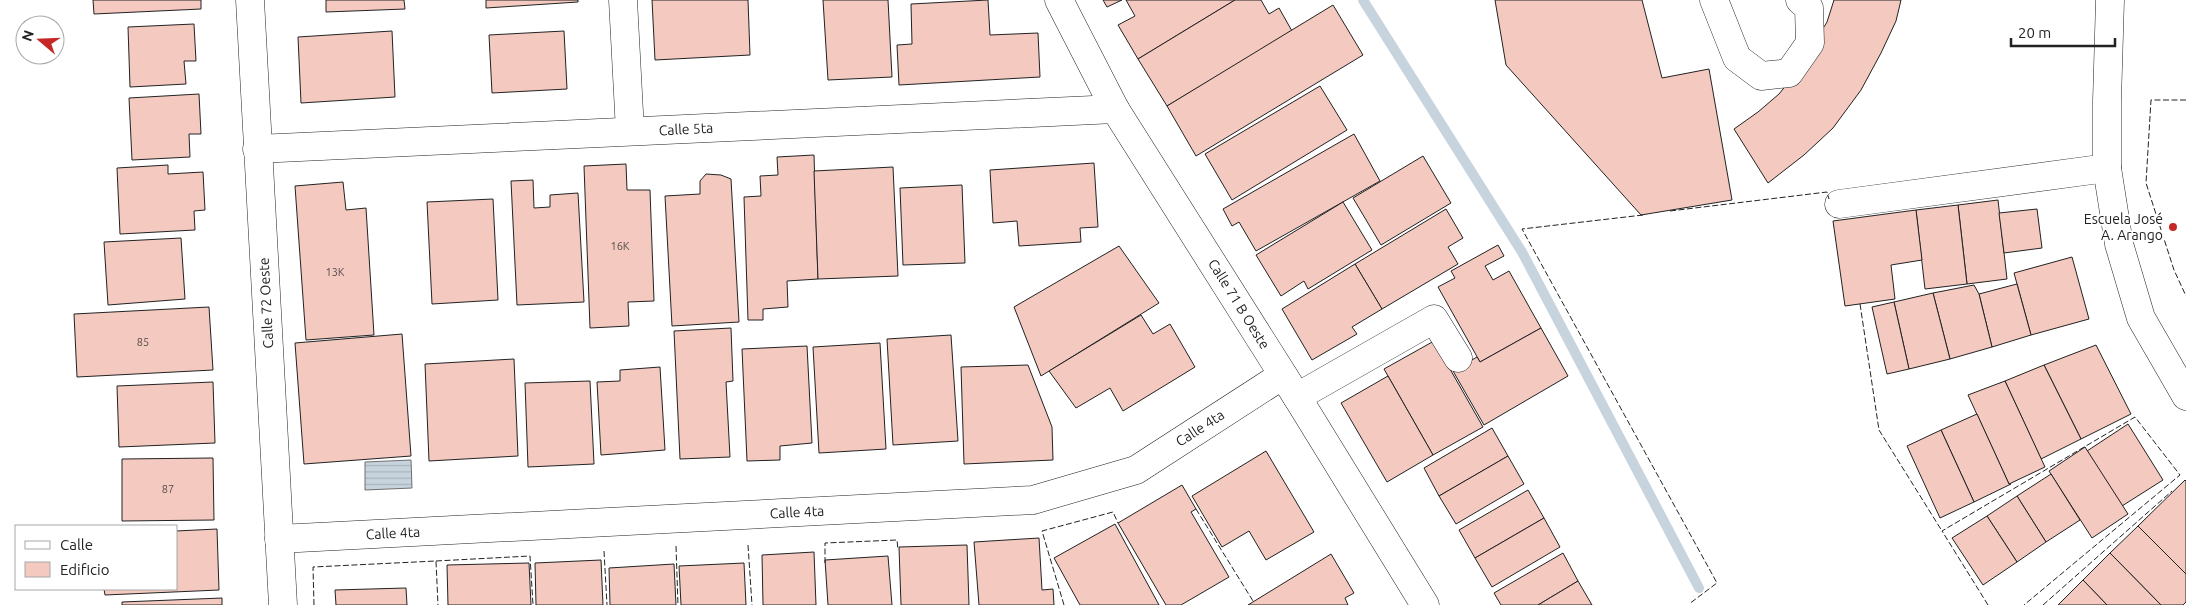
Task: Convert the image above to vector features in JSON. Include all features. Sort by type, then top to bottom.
[{"type":"street","name":"Calle 72 Oeste","points":[[250,0],[283,605]]},
{"type":"street","points":[[623,0],[630,132]]},
{"type":"street","name":"Calle 71 B Oeste","points":[[1059,0],[1115,109],[1290,386],[1425,605]]},
{"type":"street","points":[[1714,0],[1737,58],[1761,76],[1789,73],[1810,43],[1809,8],[1800,0]]},
{"type":"street","points":[[2110,0],[2106,101],[2107,168],[2119,244],[2141,318],[2186,396]]},
{"type":"street","name":"Calle 5ta","points":[[257,149],[1115,109]]},
{"type":"street","points":[[1839,204],[2107,168]]},
{"type":"street","name":"Calle 4ta","points":[[279,539],[1033,500],[1136,470],[1290,386],[1434,319],[1458,358]]},
{"type":"shaded area","points":[[411,460],[412,488],[365,490],[365,462]]},
{"type":"building","points":[[93,0],[201,0],[201,9],[94,14]]},
{"type":"building","points":[[326,0],[404,0],[405,9],[326,12]]},
{"type":"building","points":[[486,0],[578,0],[578,2],[486,8]]},
{"type":"building","points":[[652,0],[748,0],[750,55],[655,60]]},
{"type":"building","points":[[823,0],[888,0],[892,77],[828,80]]},
{"type":"building","points":[[988,0],[990,35],[1038,33],[1040,77],[899,85],[897,45],[912,44],[911,4]]},
{"type":"building","points":[[1103,0],[1122,0],[1107,7]]},
{"type":"building","points":[[1126,0],[1235,0],[1138,59],[1118,25],[1135,16]]},
{"type":"building","points":[[1235,0],[1261,0],[1269,14],[1279,8],[1292,31],[1167,106],[1138,59]]},
{"type":"building","points":[[1495,0],[1642,0],[1662,78],[1709,69],[1732,200],[1641,215],[1506,65]]},
{"type":"building","points":[[1834,0],[1901,0],[1896,21],[1861,90],[1833,128],[1804,155],[1768,183],[1734,129],[1779,94],[1795,74],[1827,22]]},
{"type":"building","points":[[1333,5],[1363,55],[1196,156],[1167,106]]},
{"type":"building","points":[[194,24],[196,61],[184,61],[186,84],[130,87],[128,27]]},
{"type":"building","points":[[392,31],[395,97],[301,103],[298,37]]},
{"type":"building","points":[[564,31],[567,89],[492,93],[489,35]]},
{"type":"building","points":[[1320,86],[1347,130],[1232,200],[1205,154]]},
{"type":"building","points":[[199,94],[201,134],[189,134],[190,157],[132,160],[129,98]]},
{"type":"building","points":[[1354,134],[1380,181],[1256,251],[1239,222],[1232,226],[1223,209]]},
{"type":"building","points":[[814,155],[818,279],[787,281],[788,307],[763,309],[763,320],[748,320],[744,197],[761,196],[760,176],[778,175],[777,157]]},
{"type":"building","points":[[1423,156],[1451,203],[1381,245],[1353,198]]},
{"type":"building","points":[[1094,163],[1098,227],[1080,228],[1081,242],[1019,246],[1017,221],[993,223],[990,170]]},
{"type":"building","points":[[626,164],[627,190],[650,190],[654,301],[628,302],[629,326],[590,328],[584,166]]},
{"type":"building","points":[[168,165],[168,174],[203,172],[205,210],[194,211],[195,230],[120,234],[117,168]]},
{"type":"building","points":[[893,167],[898,276],[818,279],[814,171]]},
{"type":"building","points":[[706,174],[721,175],[731,179],[739,322],[672,326],[665,196],[700,194],[700,181]]},
{"type":"building","points":[[533,180],[534,208],[550,207],[550,195],[578,193],[584,302],[517,305],[511,181]]},
{"type":"building","points":[[343,182],[346,210],[366,208],[374,335],[306,340],[295,186]]},
{"type":"building","points":[[962,185],[965,263],[903,265],[900,188]]},
{"type":"building","points":[[493,199],[498,300],[432,304],[427,202]]},
{"type":"building","points":[[1998,200],[2007,279],[1967,284],[1958,205]]},
{"type":"building","points":[[1343,202],[1372,250],[1308,289],[1304,281],[1281,296],[1256,255]]},
{"type":"building","points":[[1958,205],[1967,284],[1925,289],[1916,210]]},
{"type":"building","points":[[1446,209],[1463,238],[1448,247],[1458,264],[1382,309],[1355,264]]},
{"type":"building","points":[[2037,209],[2042,248],[2004,253],[1999,213]]},
{"type":"building","points":[[1916,210],[1922,260],[1891,265],[1895,299],[1845,306],[1833,221]]},
{"type":"building","points":[[181,238],[185,299],[108,305],[104,242]]},
{"type":"building","points":[[1498,245],[1504,256],[1485,266],[1493,280],[1509,271],[1541,328],[1480,362],[1438,287],[1455,278],[1451,271]]},
{"type":"building","points":[[1119,246],[1159,303],[1041,376],[1014,307]]},
{"type":"building","points":[[2072,257],[2089,319],[2031,335],[2014,273]]},
{"type":"building","points":[[1355,264],[1382,309],[1352,327],[1357,334],[1312,360],[1282,309]]},
{"type":"building","points":[[2017,284],[2031,335],[1992,347],[1979,294]]},
{"type":"building","points":[[1974,285],[1979,294],[1992,347],[1950,359],[1933,293]]},
{"type":"building","points":[[1933,293],[1950,359],[1909,369],[1894,302]]},
{"type":"building","points":[[1894,302],[1909,369],[1887,374],[1872,307]]},
{"type":"building","points":[[209,307],[213,370],[77,377],[74,314]]},
{"type":"building","points":[[1141,315],[1153,334],[1170,324],[1195,367],[1123,411],[1110,388],[1076,408],[1049,371]]},
{"type":"building","points":[[731,328],[733,381],[726,382],[730,457],[680,459],[674,331]]},
{"type":"building","points":[[1541,328],[1568,376],[1484,425],[1453,371],[1477,357],[1480,362]]},
{"type":"building","points":[[402,334],[411,456],[304,464],[295,343]]},
{"type":"building","points":[[951,335],[958,441],[893,445],[887,339]]},
{"type":"building","points":[[1434,341],[1483,427],[1433,455],[1384,369]]},
{"type":"building","points":[[880,343],[886,449],[819,453],[813,347]]},
{"type":"building","points":[[2096,345],[2131,414],[2081,439],[2044,365]]},
{"type":"building","points":[[807,346],[812,443],[780,446],[780,460],[747,461],[742,349]]},
{"type":"building","points":[[514,359],[518,456],[429,461],[425,364]]},
{"type":"building","points":[[1028,365],[1052,427],[1053,460],[964,464],[961,367]]},
{"type":"building","points":[[2044,365],[2081,439],[2041,459],[2005,381]]},
{"type":"building","points":[[660,367],[665,450],[601,455],[597,382],[620,381],[620,370]]},
{"type":"building","points":[[1388,376],[1433,455],[1387,482],[1341,403]]},
{"type":"building","points":[[590,381],[594,464],[528,467],[525,383]]},
{"type":"building","points":[[2005,381],[2045,467],[2009,484],[1968,395]]},
{"type":"building","points":[[213,382],[215,443],[119,447],[117,386]]},
{"type":"building","points":[[1977,414],[2009,484],[2011,484],[1974,502],[1941,430]]},
{"type":"building","points":[[2128,424],[2163,480],[2122,506],[2087,451]]},
{"type":"building","points":[[1492,428],[1508,456],[1439,496],[1424,468]]},
{"type":"building","points":[[1941,430],[1974,502],[1940,518],[1907,446]]},
{"type":"building","points":[[2085,447],[2128,514],[2092,538],[2049,471]]},
{"type":"building","points":[[1266,451],[1314,532],[1266,560],[1249,531],[1222,547],[1192,496]]},
{"type":"building","points":[[1508,456],[1524,484],[1456,524],[1439,496]]},
{"type":"building","points":[[213,458],[214,520],[122,521],[122,459]]},
{"type":"building","points":[[2051,474],[2080,520],[2046,542],[2017,496]]},
{"type":"building","points":[[2186,481],[2186,574],[2138,526]]},
{"type":"building","points":[[1182,485],[1196,509],[1191,512],[1229,577],[1181,605],[1166,605],[1118,523]]},
{"type":"building","points":[[1528,490],[1544,518],[1475,558],[1459,530]]},
{"type":"building","points":[[2017,496],[2046,542],[2017,562],[1987,516]]},
{"type":"building","points":[[1987,516],[2017,562],[1983,585],[1952,538]]},
{"type":"building","points":[[1544,518],[1560,547],[1492,587],[1475,558]]},
{"type":"building","points":[[1115,524],[1159,605],[1080,605],[1054,558]]},
{"type":"building","points":[[2138,526],[2186,574],[2186,602],[2183,605],[2161,605],[2110,553]]},
{"type":"building","points":[[217,529],[219,590],[105,595],[104,590],[178,590],[178,531]]},
{"type":"building","points":[[1039,538],[1042,590],[1053,589],[1054,605],[979,605],[974,542]]},
{"type":"building","points":[[967,545],[969,605],[901,605],[899,547]]},
{"type":"building","points":[[814,552],[816,605],[763,605],[762,555]]},
{"type":"building","points":[[1563,553],[1578,581],[1538,605],[1501,605],[1494,593]]},
{"type":"building","points":[[2110,553],[2161,605],[2107,605],[2083,580]]},
{"type":"building","points":[[1331,554],[1354,593],[1345,598],[1348,605],[1248,605]]},
{"type":"building","points":[[888,556],[892,605],[828,605],[825,560]]},
{"type":"building","points":[[601,560],[603,605],[536,605],[535,563]]},
{"type":"building","points":[[529,563],[531,605],[448,605],[447,565]]},
{"type":"building","points":[[744,563],[746,605],[681,605],[679,566]]},
{"type":"building","points":[[674,564],[676,605],[610,605],[609,568]]},
{"type":"building","points":[[2083,580],[2107,605],[2058,605]]},
{"type":"building","points":[[1578,581],[1592,605],[1538,605]]},
{"type":"building","points":[[406,588],[407,605],[336,605],[335,590]]},
{"type":"building","points":[[222,598],[222,605],[122,605],[122,602]]},
{"type":"waterway","points":[[1363,0],[1522,252],[1699,588]]},
{"type":"fence","points":[[2186,100],[2151,100],[2146,183],[2174,270],[2186,296]]},
{"type":"fence","points":[[1670,211],[1827,192],[1829,199]]},
{"type":"fence","points":[[1643,215],[1522,229],[1717,583],[1689,604]]},
{"type":"fence","points":[[1860,304],[1879,430],[1942,531]]},
{"type":"fence","points":[[1988,605],[1942,531],[2135,417],[2180,475],[2024,605]]},
{"type":"fence","points":[[2043,605],[2172,491]]},
{"type":"fence","points":[[1196,509],[1253,601]]},
{"type":"fence","points":[[1064,605],[1042,531],[1113,512],[1118,523]]},
{"type":"fence","points":[[825,563],[825,543],[897,540],[898,550]]},
{"type":"fence","points":[[748,545],[752,605]]},
{"type":"fence","points":[[676,546],[678,605]]},
{"type":"fence","points":[[604,551],[607,605]]},
{"type":"fence","points":[[436,561],[530,556],[533,605]]},
{"type":"fence","points":[[314,605],[313,567],[436,561],[438,605]]},
{"type":"place","name":"Escuela José A. Arango","points":[[2173,227]]}]
